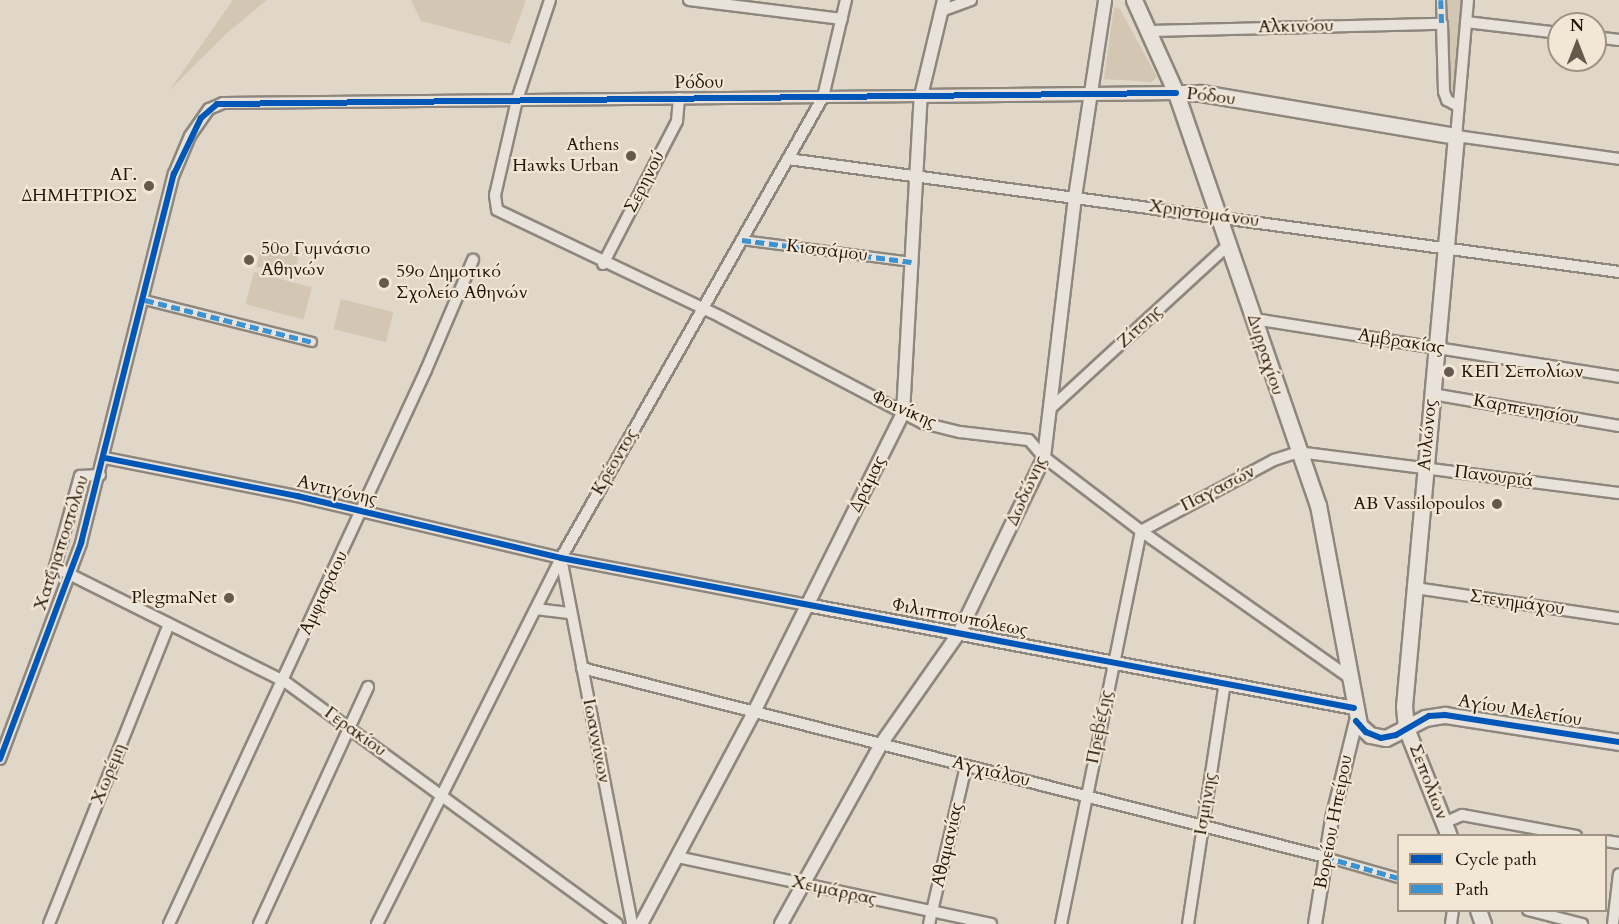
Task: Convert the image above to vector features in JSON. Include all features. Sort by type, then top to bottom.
[{"type":"main road","name":"Δυρραχίου","points":[[1134,0],[1150,31],[1176,93],[1318,505],[1355,714]]},
{"type":"main road","name":"Ρόδου","points":[[1176,93],[1201,93],[1456,136]]},
{"type":"main road","name":"Αυλώνος","points":[[1407,728],[1405,685],[1456,136]]},
{"type":"main road","name":"Αγίου Μελετίου","points":[[1355,714],[1366,732],[1381,738],[1429,716],[1445,715],[1619,742]]},
{"type":"main road","name":"Σεπολίων","points":[[1407,728],[1446,830]]},
{"type":"street","points":[[517,100],[550,0]]},
{"type":"street","points":[[689,0],[842,19]]},
{"type":"street","name":"Κρέοντος","points":[[377,924],[561,558],[823,97],[846,0]]},
{"type":"street","points":[[942,6],[971,0]]},
{"type":"street","name":"Δωδώνης","points":[[781,924],[881,744],[959,633],[1044,457],[1075,197],[1105,0]]},
{"type":"street","points":[[1441,0],[1444,92],[1447,100],[1458,106]]},
{"type":"street","name":"Αυλώνος","points":[[1456,136],[1468,0]]},
{"type":"street","name":"Δράμας","points":[[641,924],[754,712],[903,413],[921,96],[942,6]]},
{"type":"street","points":[[1467,22],[1547,32]]},
{"type":"street","name":"Αλκινόου","points":[[1150,31],[1442,24]]},
{"type":"street","name":"Ρόδου","points":[[223,103],[1176,93]]},
{"type":"street","name":"Σερηνού","points":[[603,264],[677,121],[679,98]]},
{"type":"street","name":"Φοινίκης","points":[[517,100],[494,207],[603,264],[702,309],[903,413],[960,432],[1029,440],[1044,457],[1141,531],[1350,678]]},
{"type":"street","name":"Χατζηαποστόλου","points":[[0,759],[72,575],[105,458],[174,174],[201,118],[223,103]]},
{"type":"street","name":"Ρόδου","points":[[1456,136],[1619,159]]},
{"type":"street","name":"Χρηστομάνου","points":[[789,159],[1219,215],[1619,272]]},
{"type":"street","name":"Κισσάμου","points":[[742,240],[912,262]]},
{"type":"street","name":"Ζίτσης","points":[[1051,408],[1228,246]]},
{"type":"street","name":"Αμφιαράου","points":[[168,924],[284,681],[473,260]]},
{"type":"street","points":[[145,300],[312,342]]},
{"type":"street","name":"Αμβρακίας","points":[[1254,319],[1619,377]]},
{"type":"street","name":"Καρπενησίου","points":[[1432,394],[1619,426]]},
{"type":"street","name":"Πανουριά","points":[[1298,452],[1619,493]]},
{"type":"street","name":"Παγασών","points":[[1141,531],[1243,476],[1298,452]]},
{"type":"street","name":"Αντιγόνης","points":[[105,458],[561,558]]},
{"type":"street","points":[[72,575],[59,570],[55,564],[77,482],[84,474],[100,475]]},
{"type":"street","name":"Πρεβέζης","points":[[1061,924],[1112,662],[1141,531]]},
{"type":"street","name":"Φιλιππουπόλεως","points":[[561,558],[1225,683],[1355,714]]},
{"type":"street","name":"Ιωαννίνων","points":[[561,558],[632,924]]},
{"type":"street","name":"Γερακίου","points":[[72,575],[284,681],[350,727],[616,924]]},
{"type":"street","name":"Στενημάχου","points":[[1415,588],[1619,618]]},
{"type":"street","points":[[536,609],[572,613]]},
{"type":"street","name":"Χωρέμη","points":[[49,924],[170,624]]},
{"type":"street","name":"Αγχιάλου","points":[[582,668],[1325,857],[1397,878]]},
{"type":"street","name":"Ισμήνης","points":[[1188,924],[1225,683]]},
{"type":"street","points":[[259,924],[368,687]]},
{"type":"street","name":"Βορείου Ηπείρου","points":[[1315,924],[1325,857],[1355,714]]},
{"type":"street","name":"Αθαμανίας","points":[[929,924],[966,766]]},
{"type":"street","points":[[1446,830],[1462,815],[1565,834]]},
{"type":"street","name":"Χειμάρρας","points":[[676,857],[991,924]]},
{"type":"street","points":[[1613,924],[1619,874]]},
{"type":"street","points":[[1536,912],[1582,924]]},
{"type":"shaded area","points":[[233,0],[267,0],[226,34],[169,91]]},
{"type":"shaded area","points":[[411,0],[526,0],[510,44],[421,21]]},
{"type":"shaded area","points":[[1445,0],[1462,0],[1453,91],[1451,90]]},
{"type":"shaded area","points":[[1114,7],[1120,9],[1157,77],[1152,82],[1104,79]]},
{"type":"shaded area","points":[[261,246],[299,255],[294,275],[256,266]]},
{"type":"shaded area","points":[[254,272],[312,288],[303,319],[245,304]]},
{"type":"shaded area","points":[[341,299],[393,312],[386,342],[334,329]]},
{"type":"marked path","points":[[1441,0],[1442,24]]},
{"type":"marked path","points":[[742,240],[912,262]]},
{"type":"marked path","points":[[145,300],[312,342]]},
{"type":"marked path","points":[[1325,857],[1397,878]]},
{"type":"cycle path","points":[[0,759],[81,543],[174,174],[201,118],[217,104],[1176,93]]},
{"type":"cycle path","points":[[105,458],[297,496],[561,558],[1354,708]]},
{"type":"cycle path","points":[[1356,721],[1366,732],[1381,738],[1396,735],[1429,716],[1445,715],[1619,742]]},
{"type":"place","name":"Athens Hawks Urban","points":[[631,156]]},
{"type":"place","name":"ΑΓ. ΔΗΜΗΤΡΙΟΣ","points":[[149,186]]},
{"type":"place","name":"50ο Γυμνάσιο Αθηνών","points":[[249,260]]},
{"type":"place","name":"59ο Δημοτικό Σχολείο Αθηνών","points":[[384,283]]},
{"type":"place","name":"ΚΕΠ Σεπολίων","points":[[1449,372]]},
{"type":"place","name":"AB Vassilopoulos","points":[[1497,504]]},
{"type":"place","name":"PlegmaNet","points":[[229,598]]}]
